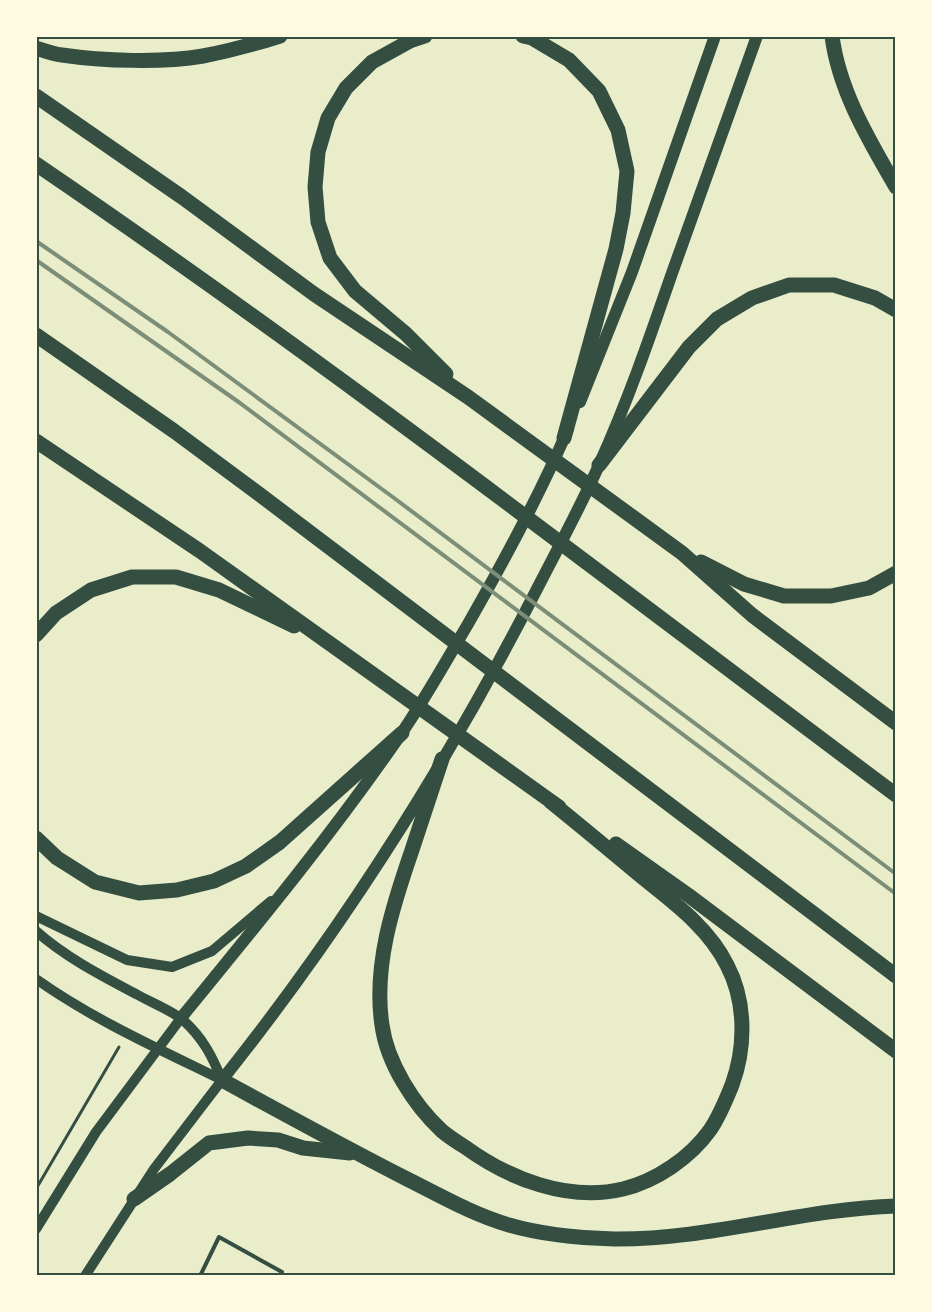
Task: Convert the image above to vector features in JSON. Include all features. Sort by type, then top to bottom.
[{"type":"highway","points":[[36,48],[60,55],[111,59],[158,59],[201,56],[252,45],[280,36]]},
{"type":"highway","points":[[425,36],[410,40],[372,62],[346,88],[328,118],[318,152],[316,187],[318,222],[330,258],[355,291],[406,334],[468,397]]},
{"type":"highway","points":[[523,36],[532,38],[569,60],[599,91],[618,130],[627,171],[623,213],[616,249],[564,438]]},
{"type":"highway","points":[[832,36],[840,74],[855,111],[896,187]]},
{"type":"highway","points":[[36,96],[182,197],[314,294],[468,397],[682,553],[752,615],[896,723]]},
{"type":"highway","points":[[36,164],[203,279],[440,453],[896,795]]},
{"type":"highway","points":[[599,465],[689,347],[717,319],[752,298],[789,285],[834,285],[875,298],[896,310]]},
{"type":"highway","points":[[36,335],[174,431],[896,976]]},
{"type":"highway","points":[[36,441],[200,551],[551,802],[623,848],[896,1051]]},
{"type":"highway","points":[[682,553],[744,584],[784,596],[831,596],[869,588],[896,573]]},
{"type":"highway","points":[[36,634],[56,613],[91,590],[132,577],[176,577],[219,590],[331,643]]},
{"type":"highway","points":[[36,838],[57,858],[95,882],[139,893],[177,890],[214,881],[246,866],[280,842],[402,733]]},
{"type":"highway","points":[[442,759],[394,904],[385,948],[380,987],[382,1027],[394,1064],[414,1099],[442,1131],[478,1157],[517,1177],[555,1189],[591,1192],[623,1189],[656,1177],[685,1157],[709,1131],[725,1102],[739,1066],[742,1033],[739,1000],[728,965],[707,935],[680,908],[551,802]]},
{"type":"highway","points":[[222,1080],[357,1154],[457,1204],[509,1225],[561,1236],[615,1239],[668,1236],[896,1206]]},
{"type":"highway","points":[[134,1199],[170,1174],[209,1143],[248,1138],[278,1140],[303,1148],[357,1154]]},
{"type":"main road","points":[[36,1229],[96,1132],[181,1018],[360,792],[402,733],[487,590],[526,519],[598,360],[632,272],[715,36]]},
{"type":"main road","points":[[85,1276],[134,1199],[185,1127],[261,1031],[342,917],[386,851],[481,694],[518,626],[599,465],[638,370],[757,36]]},
{"type":"main road","points":[[36,916],[128,960],[172,967],[212,951],[285,889]]},
{"type":"main road","points":[[36,931],[76,960],[116,984],[181,1018],[208,1049],[222,1080]]},
{"type":"main road","points":[[36,979],[59,995],[127,1033],[222,1080]]},
{"type":"lane","points":[[200,1276],[219,1237],[282,1272]]},
{"type":"path","points":[[36,1189],[127,1033]]},
{"type":"railway","points":[[36,241],[168,332],[390,495],[896,874]]},
{"type":"railway","points":[[36,260],[240,403],[896,894]]}]
